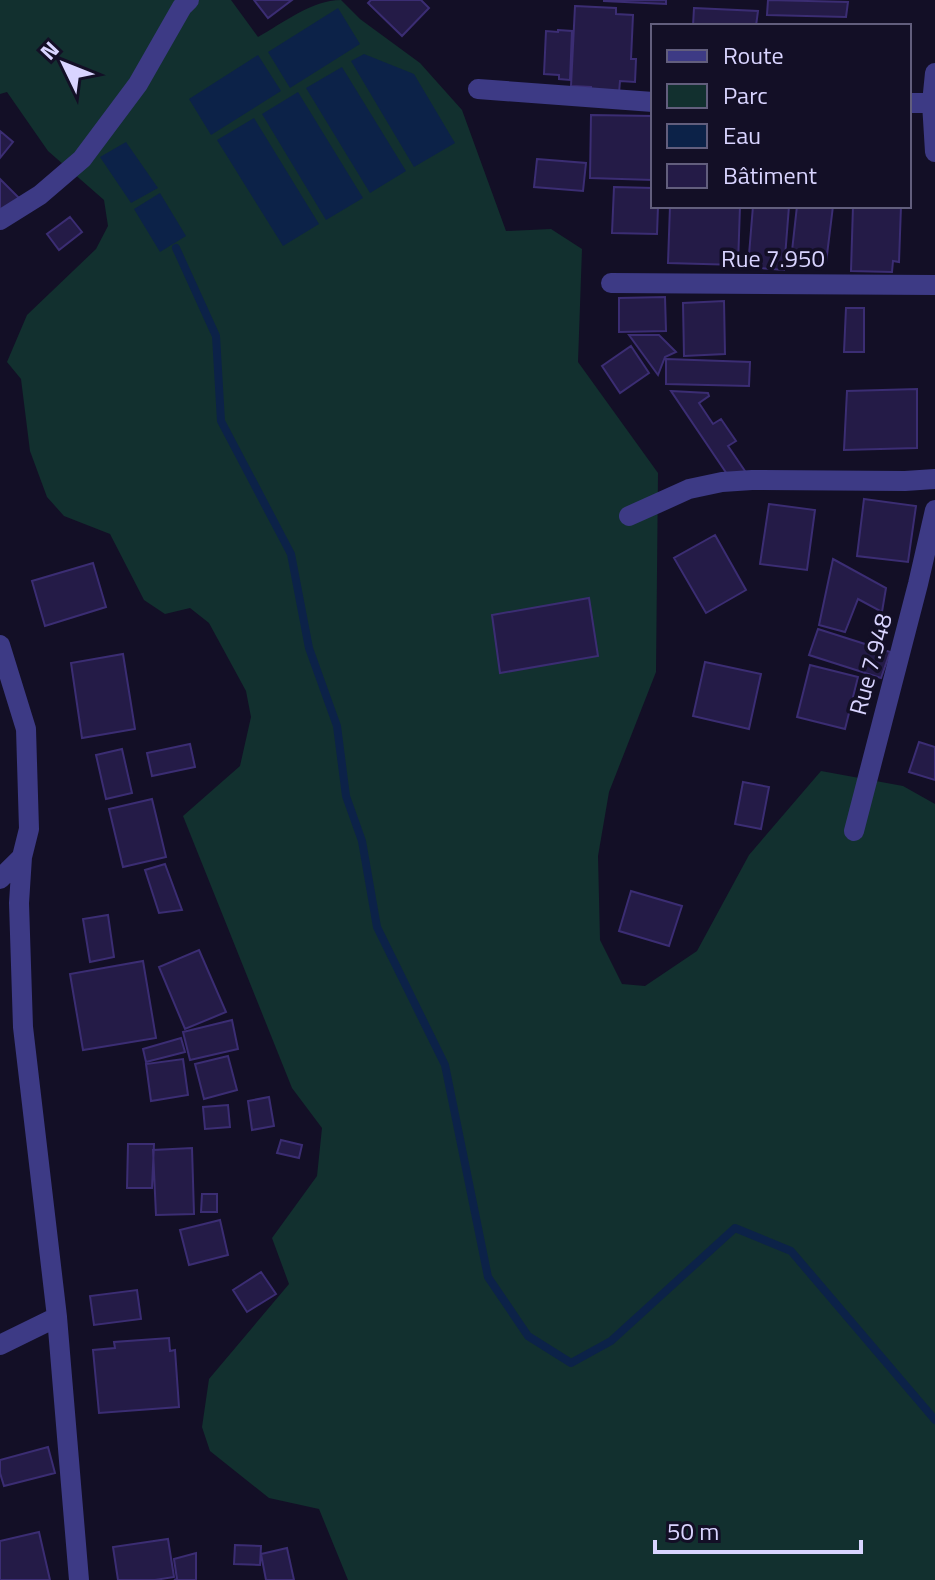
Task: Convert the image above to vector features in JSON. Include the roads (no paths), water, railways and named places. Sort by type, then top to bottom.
[{"type":"street","points":[[0,220],[40,195],[82,159],[138,84],[189,0]]},
{"type":"street","points":[[935,73],[935,152]]},
{"type":"street","points":[[478,89],[651,102]]},
{"type":"street","points":[[911,103],[934,103]]},
{"type":"street","name":"Rue 7.950","points":[[611,283],[935,285]]},
{"type":"street","points":[[629,516],[689,489],[722,482],[935,479]]},
{"type":"street","name":"Rue 7.948","points":[[854,831],[935,510]]},
{"type":"street","points":[[0,645],[26,729],[29,829],[22,857],[19,903],[23,1027],[57,1317],[79,1580]]},
{"type":"street","points":[[0,879],[22,857]]},
{"type":"street","points":[[0,1345],[57,1317]]},
{"type":"water","points":[[338,8],[360,44],[290,88],[268,52]]},
{"type":"water","points":[[364,54],[414,74],[455,143],[414,167],[351,61]]},
{"type":"water","points":[[258,55],[281,91],[211,135],[189,99]]},
{"type":"water","points":[[342,67],[406,171],[370,193],[306,88]]},
{"type":"water","points":[[298,92],[363,198],[326,220],[262,114]]},
{"type":"water","points":[[254,118],[319,224],[283,246],[217,140]]},
{"type":"water","points":[[126,142],[158,188],[131,203],[100,157]]},
{"type":"water","points":[[160,193],[186,236],[160,252],[134,209]]},
{"type":"waterway","points":[[176,248],[216,336],[221,421],[291,554],[309,648],[337,726],[346,796],[362,841],[377,927],[445,1065],[488,1277],[528,1336],[571,1363],[611,1341],[735,1228],[791,1251],[935,1420]]}]
